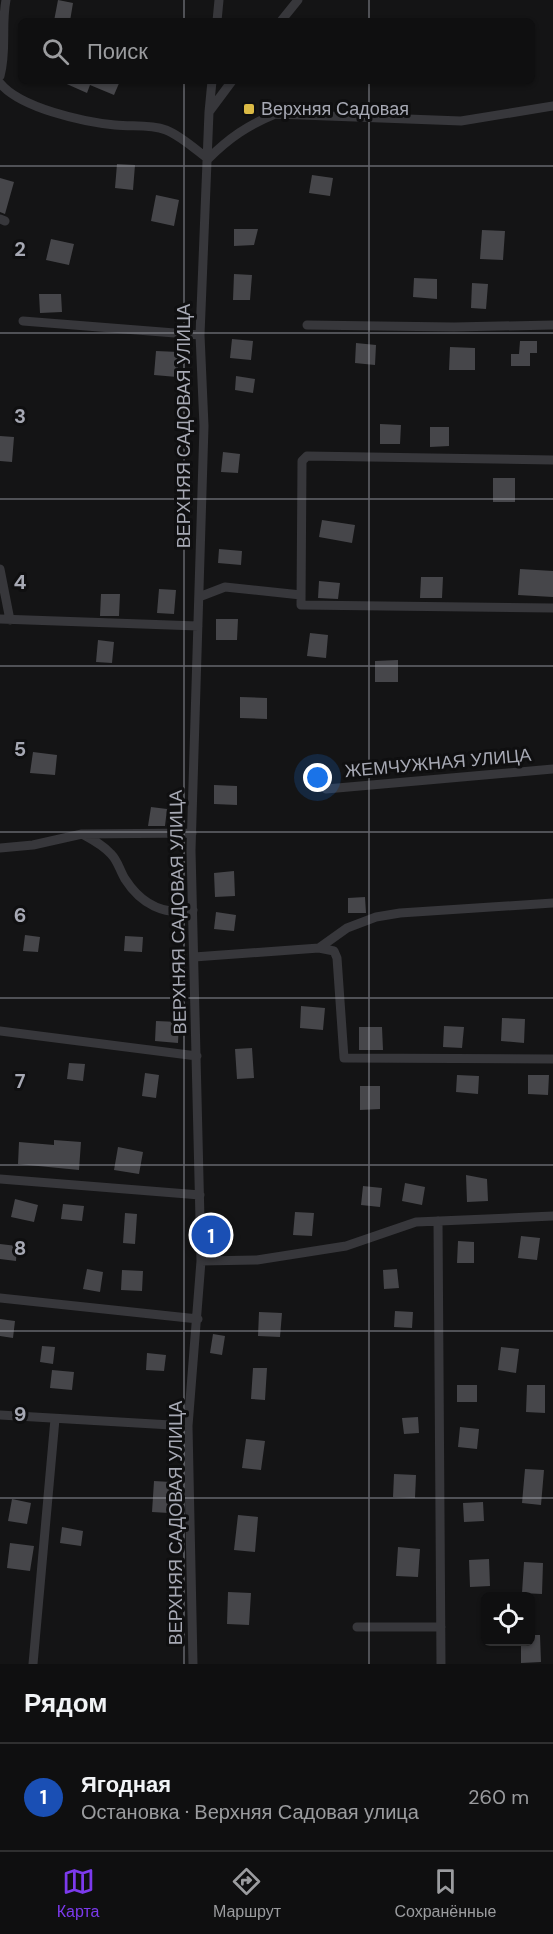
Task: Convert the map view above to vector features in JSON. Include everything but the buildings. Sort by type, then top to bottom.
[{"type":"street","points":[[0,76],[4,62],[3,16],[6,0]]},
{"type":"street","points":[[217,18],[219,0]]},
{"type":"street","points":[[283,18],[298,0]]},
{"type":"street","points":[[0,83],[11,95],[41,108],[116,126],[145,126],[165,130],[208,159],[226,141],[249,124],[276,114],[462,121],[553,106]]},
{"type":"street","name":"ВЕРХНЯЯ САДОВАЯ УЛИЦА","points":[[193,1664],[188,1426],[201,1261],[192,833],[204,426],[200,335],[212,84]]},
{"type":"street","points":[[209,112],[230,84]]},
{"type":"street","points":[[23,321],[200,335]]},
{"type":"street","points":[[307,325],[454,327],[553,325]]},
{"type":"street","points":[[553,460],[307,456],[302,461],[301,595],[301,605],[553,609]]},
{"type":"street","points":[[0,569],[5,619],[198,626]]},
{"type":"street","points":[[199,597],[225,587],[301,595]]},
{"type":"street","name":"ЖЕМЧУЖНАЯ УЛИЦА","points":[[326,789],[553,769]]},
{"type":"street","points":[[0,848],[33,845],[82,834],[192,833]]},
{"type":"street","points":[[82,834],[104,847],[114,857],[129,884],[151,905],[166,913],[193,910]]},
{"type":"street","points":[[319,948],[347,928],[376,917],[400,913],[553,903]]},
{"type":"street","points":[[194,957],[319,948],[333,951],[338,958],[344,1058],[553,1059]]},
{"type":"street","points":[[0,1031],[197,1056]]},
{"type":"street","points":[[0,1179],[200,1195]]},
{"type":"street","points":[[201,1261],[282,1257],[346,1246],[416,1222],[553,1216]]},
{"type":"street","points":[[438,1221],[441,1664]]},
{"type":"street","points":[[0,1298],[198,1319]]},
{"type":"street","points":[[0,1416],[188,1426]]},
{"type":"street","points":[[33,1664],[55,1419]]},
{"type":"street","points":[[357,1627],[441,1627]]},
{"type":"place","name":"Верхняя Садовая","points":[[249,109]]},
{"type":"place","name":"Ягодная","points":[[211,1235]]}]
